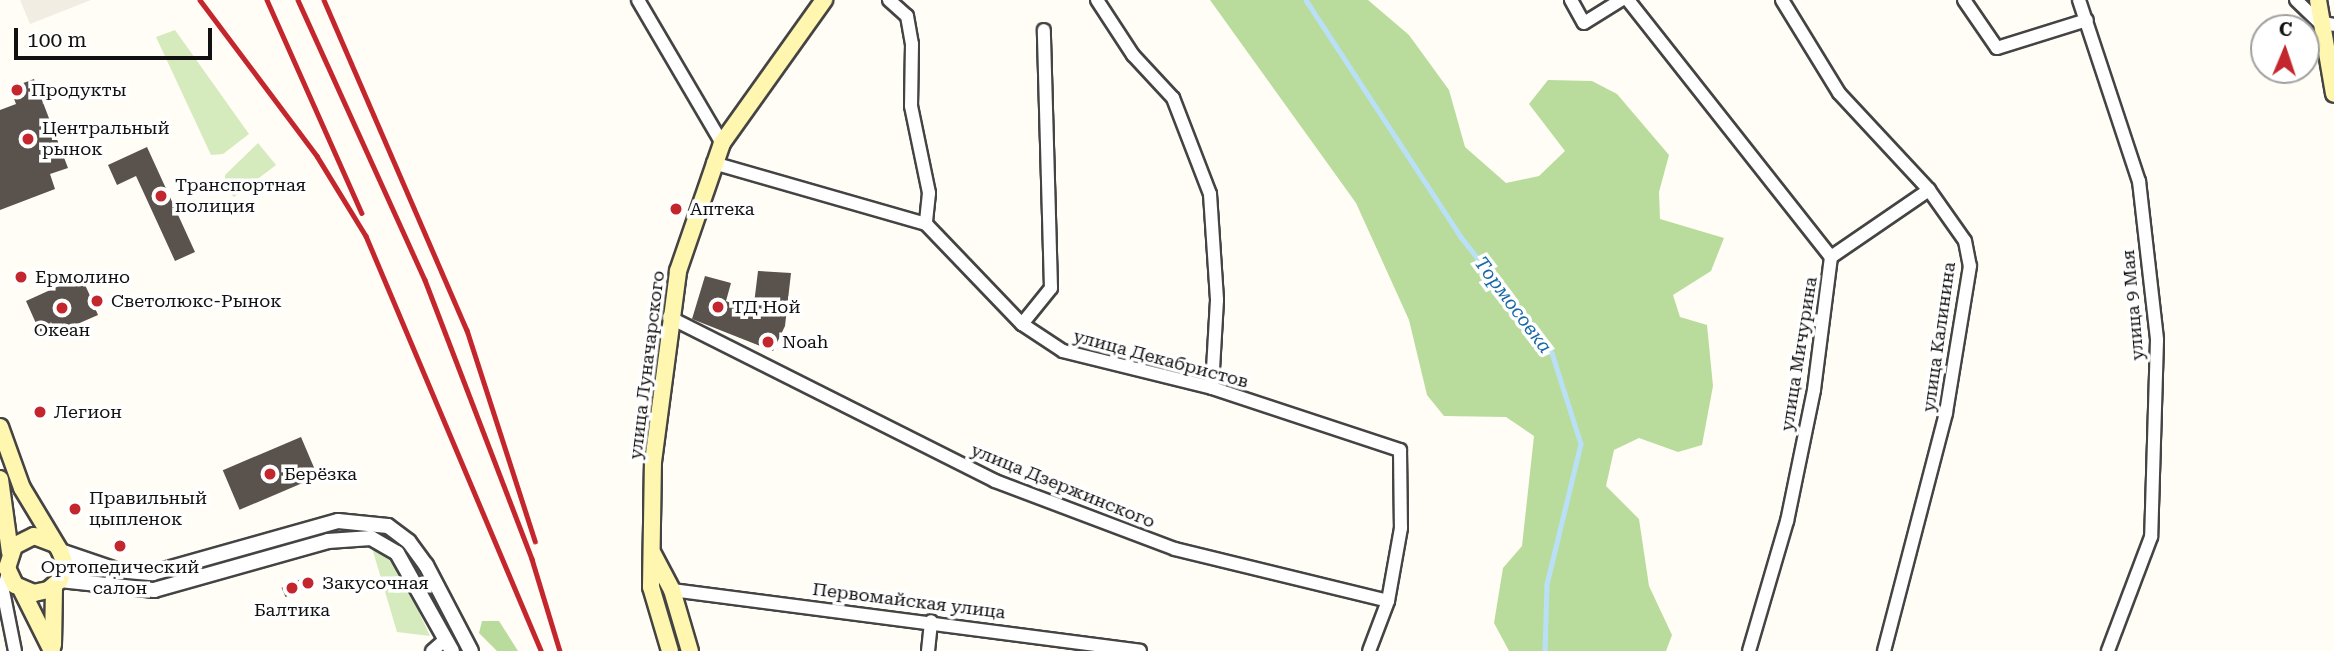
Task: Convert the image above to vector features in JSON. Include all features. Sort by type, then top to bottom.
[{"type":"main road","name":"улица Луначарского","points":[[670,651],[651,587],[653,461],[669,317],[713,163],[722,144],[824,0]]},
{"type":"main road","points":[[2318,0],[2326,24],[2334,94]]},
{"type":"main road","points":[[0,427],[22,488],[58,547],[53,651]]},
{"type":"main road","points":[[0,479],[10,552],[8,573],[21,589],[53,651]]},
{"type":"main road","points":[[10,552],[27,538],[58,547]]},
{"type":"main road","points":[[652,552],[672,590],[690,651]]},
{"type":"main road","points":[[21,589],[34,593],[57,583]]},
{"type":"main road","points":[[651,587],[672,590]]},
{"type":"street","points":[[638,0],[722,144]]},
{"type":"street","points":[[713,163],[926,224],[929,193],[911,106],[912,44],[907,16],[889,0]]},
{"type":"street","points":[[1097,0],[1133,55],[1174,98],[1210,194],[1217,300],[1212,388]]},
{"type":"street","points":[[1571,0],[1584,23],[1621,0]]},
{"type":"street","name":"улица Мичурина","points":[[1628,0],[1831,257],[1814,390],[1787,521],[1749,651]]},
{"type":"street","name":"улица Калинина","points":[[1782,0],[1839,93],[1929,190],[1965,241],[1970,266],[1946,413],[1884,651]]},
{"type":"street","points":[[1964,0],[1997,48],[2087,20]]},
{"type":"street","name":"улица 9 Мая","points":[[2079,0],[2139,181],[2157,340],[2151,537],[2108,651]]},
{"type":"street","points":[[2296,0],[2326,24]]},
{"type":"street","points":[[1022,324],[1051,288],[1044,30]]},
{"type":"street","points":[[1831,257],[1929,190]]},
{"type":"street","name":"улица Декабристов","points":[[926,224],[1022,324],[1063,351],[1212,388],[1400,450],[1401,528],[1388,601]]},
{"type":"street","name":"улица Дзержинского","points":[[669,317],[995,481],[1175,549],[1388,601]]},
{"type":"street","points":[[58,547],[116,570],[153,573],[338,521],[387,526],[410,542],[426,565],[471,651]]},
{"type":"street","points":[[57,583],[154,590],[328,541],[371,538],[397,552],[449,645],[432,651]]},
{"type":"street","points":[[8,573],[3,592],[15,651]]},
{"type":"street","name":"Первомайская улица","points":[[672,590],[931,621],[1140,651]]},
{"type":"street","points":[[1369,651],[1388,601]]},
{"type":"street","points":[[928,651],[931,621]]},
{"type":"green space","points":[[1210,0],[1368,0],[1409,35],[1449,90],[1465,147],[1506,183],[1539,176],[1565,151],[1529,104],[1548,80],[1592,81],[1617,94],[1669,155],[1659,192],[1660,219],[1724,238],[1711,271],[1673,295],[1680,317],[1707,325],[1713,386],[1702,445],[1678,452],[1639,438],[1614,450],[1606,486],[1639,519],[1649,586],[1672,635],[1666,651],[1509,651],[1494,623],[1503,568],[1522,546],[1534,436],[1506,417],[1444,416],[1427,395],[1409,320],[1356,203]]},
{"type":"green space","points":[[175,30],[249,134],[223,154],[211,155],[156,37]]},
{"type":"green space","points":[[258,143],[276,165],[234,197],[225,189],[225,175]]},
{"type":"green space","points":[[376,547],[400,571],[430,636],[397,632],[372,548]]},
{"type":"green space","points":[[482,621],[499,621],[518,651],[497,651],[479,633]]},
{"type":"shaded area","points":[[20,0],[91,0],[30,24]]},
{"type":"building","name":"Центральный рынок","points":[[34,79],[68,168],[50,174],[55,189],[0,210],[0,110],[16,104],[10,88]]},
{"type":"building","points":[[147,147],[195,252],[175,261],[136,176],[117,185],[108,165]]},
{"type":"building","name":"ТД Ной","points":[[758,271],[791,273],[785,326],[773,351],[692,319],[705,276],[731,283],[726,301],[753,312]]},
{"type":"building","name":"Океан","points":[[81,276],[91,298],[98,294],[103,305],[95,308],[98,315],[43,339],[26,301]]},
{"type":"building","name":"Берёзка","points":[[301,437],[318,477],[240,510],[223,470]]},
{"type":"building","name":"Балтика","points":[[308,576],[312,585],[286,597],[282,588]]},
{"type":"waterway","name":"Тормосовка","points":[[1306,0],[1461,237],[1552,353],[1581,444],[1547,585],[1545,651]]},
{"type":"railway","points":[[200,0],[317,156],[366,236],[541,651]]},
{"type":"railway","points":[[267,0],[362,213]]},
{"type":"railway","points":[[298,0],[425,280],[532,559],[560,651]]},
{"type":"railway","points":[[324,0],[467,330],[535,541]]},
{"type":"place","name":"Продукты","points":[[17,90]]},
{"type":"place","name":"Центральный рынок","points":[[28,139]]},
{"type":"place","name":"Транспортная полиция","points":[[161,196]]},
{"type":"place","name":"Аптека","points":[[676,209]]},
{"type":"place","name":"Ермолино","points":[[21,277]]},
{"type":"place","name":"Светолюкс-Рынок","points":[[97,301]]},
{"type":"place","name":"ТД Ной","points":[[718,307]]},
{"type":"place","name":"Океан","points":[[62,308]]},
{"type":"place","name":"Noah","points":[[768,342]]},
{"type":"place","name":"Легион","points":[[40,412]]},
{"type":"place","name":"Берёзка","points":[[270,474]]},
{"type":"place","name":"Правильный цыпленок","points":[[75,509]]},
{"type":"place","name":"Ортопедический салон","points":[[120,546]]},
{"type":"place","name":"Закусочная","points":[[308,583]]},
{"type":"place","name":"Балтика","points":[[292,588]]}]
